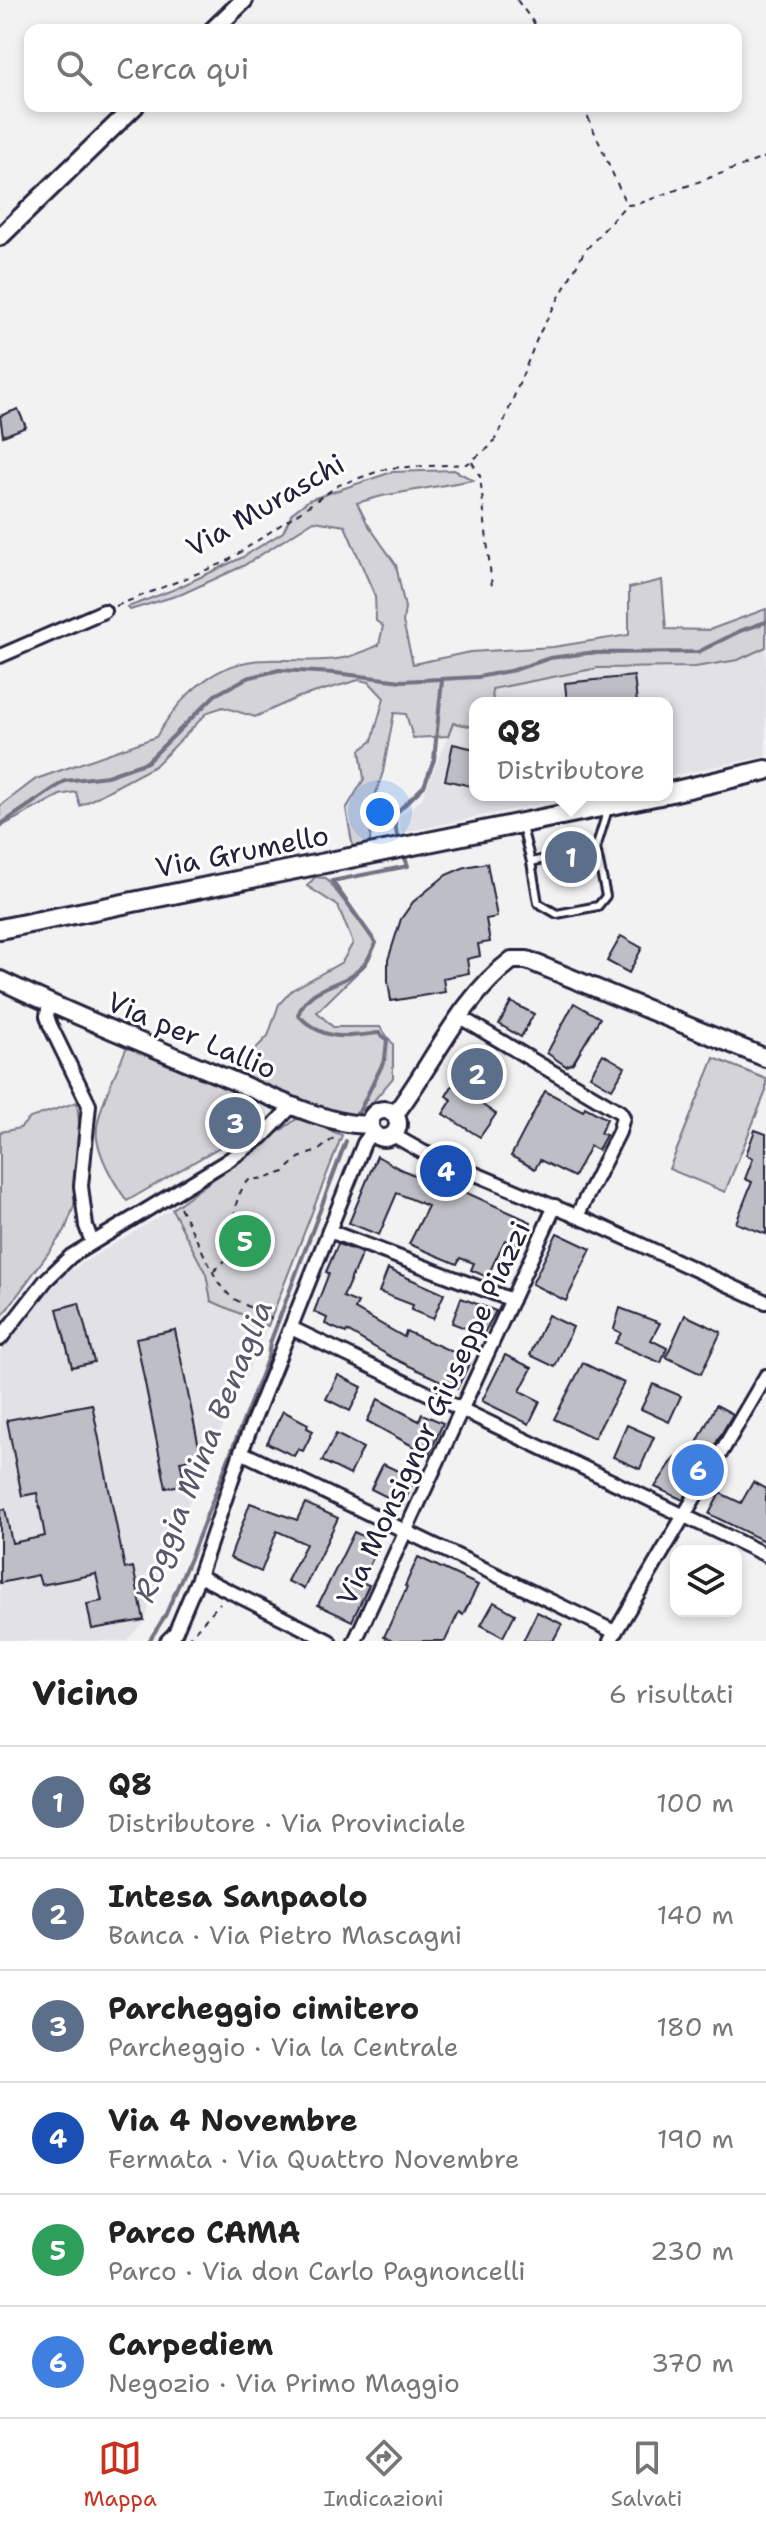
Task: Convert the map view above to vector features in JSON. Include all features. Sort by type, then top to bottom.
[{"type":"main road","points":[[673,792],[766,770]]},
{"type":"main road","name":"Via Grumello","points":[[0,929],[634,801]]},
{"type":"street","points":[[219,24],[244,0]]},
{"type":"street","points":[[0,237],[129,112]]},
{"type":"street","points":[[0,656],[104,611]]},
{"type":"street","points":[[395,1114],[460,1017],[503,966],[512,960],[527,960],[766,1058]]},
{"type":"street","name":"Via per Lallio","points":[[0,980],[49,1004],[293,1105],[370,1128]]},
{"type":"street","points":[[49,1004],[47,1016],[50,1025],[89,1105],[81,1186],[86,1226],[92,1242]]},
{"type":"street","points":[[460,1017],[623,1117],[623,1123],[577,1216]]},
{"type":"street","points":[[0,1339],[46,1280],[71,1256],[227,1161],[262,1137],[293,1105]]},
{"type":"street","points":[[167,1641],[175,1633],[199,1576],[287,1326],[329,1231],[370,1128],[373,1113],[390,1110],[395,1114],[398,1125],[393,1135]]},
{"type":"street","points":[[370,1128],[382,1138],[393,1135],[423,1152],[555,1206],[766,1302]]},
{"type":"street","name":"Via Monsignor Giuseppe Piazzi","points":[[355,1641],[555,1206]]},
{"type":"street","points":[[329,1231],[512,1300]]},
{"type":"street","points":[[287,1326],[684,1513],[766,1555]]},
{"type":"street","points":[[241,1452],[612,1636],[766,1376]]},
{"type":"street","points":[[199,1576],[329,1641]]},
{"type":"lane","points":[[521,823],[538,903],[557,914],[598,906],[606,896],[596,848],[608,807]]},
{"type":"lane","points":[[531,862],[596,848]]},
{"type":"path","points":[[517,0],[535,24]]},
{"type":"path","points":[[586,112],[626,205]]},
{"type":"path","points":[[492,587],[480,476],[472,461],[491,446],[501,429],[539,334],[584,252],[626,205],[638,204],[766,157]]},
{"type":"path","name":"Via Muraschi","points":[[104,611],[226,562],[339,485],[388,468],[467,464],[472,461]]},
{"type":"path","points":[[214,1271],[227,1258],[232,1246],[235,1200],[240,1190],[249,1180],[284,1172],[299,1158],[319,1150],[341,1133],[345,1123]]},
{"type":"path","points":[[174,1195],[219,1284],[232,1298],[287,1326]]},
{"type":"path","points":[[186,1641],[219,1604],[227,1588]]},
{"type":"shaded area","points":[[454,470],[473,480],[357,503],[396,565],[405,608],[403,622],[413,664],[470,652],[553,647],[629,635],[629,588],[662,580],[666,629],[709,630],[766,609],[766,647],[738,660],[695,667],[598,668],[492,689],[493,697],[469,697],[469,726],[453,723],[448,736],[413,738],[406,714],[394,713],[383,772],[372,805],[370,842],[353,848],[346,809],[364,779],[360,750],[372,741],[384,698],[369,682],[359,680],[299,697],[255,717],[223,707],[208,712],[155,766],[80,806],[76,792],[60,795],[0,827],[0,806],[36,779],[156,737],[188,694],[216,673],[249,662],[343,658],[379,645],[383,626],[376,621],[375,596],[345,526],[314,521],[243,566],[182,594],[130,610],[128,607],[241,558],[283,532],[292,513],[309,500],[392,472]]},
{"type":"shaded area","points":[[766,647],[766,756],[673,776],[673,697],[492,697],[491,689],[598,668],[695,667],[738,660]]},
{"type":"shaded area","points":[[453,723],[469,726],[469,801],[552,801],[401,833],[398,817],[422,799]]},
{"type":"shaded area","points":[[315,877],[326,878],[376,943],[366,964],[317,1012],[333,1027],[380,1027],[393,1044],[393,1078],[371,1104],[347,1118],[254,1080],[237,1068],[268,1036],[279,1004],[292,990],[342,962],[353,943],[338,906],[307,886]]},
{"type":"shaded area","points":[[128,1044],[244,1093],[223,1145],[127,1201],[105,1164],[97,1129],[103,1105]]},
{"type":"shaded area","points":[[714,1058],[766,1079],[766,1091],[725,1192],[669,1169]]},
{"type":"shaded area","points":[[77,1102],[81,1145],[74,1206],[65,1230],[0,1319],[0,1132],[20,1128],[30,1118]]},
{"type":"shaded area","points":[[298,1118],[342,1135],[268,1326],[211,1301],[206,1274],[172,1209]]},
{"type":"shaded area","points":[[172,1209],[206,1274],[212,1301],[268,1326],[161,1565],[145,1621],[126,1641],[0,1641],[0,1352],[20,1329],[51,1282]]},
{"type":"building","points":[[18,409],[26,427],[3,436],[0,416]]},
{"type":"building","points":[[634,676],[636,697],[566,697],[565,683]]},
{"type":"building","points":[[453,744],[469,748],[469,786],[445,780]]},
{"type":"building","points":[[585,837],[586,844],[552,851],[550,844]]},
{"type":"building","points":[[589,856],[592,870],[557,877],[554,863]]},
{"type":"building","points":[[487,863],[497,917],[486,919],[490,942],[478,944],[480,956],[467,959],[469,973],[443,978],[445,992],[391,1001],[388,960],[401,919],[413,902],[446,875]]},
{"type":"building","points":[[621,936],[642,948],[629,973],[607,961]]},
{"type":"building","points":[[511,1002],[534,1014],[521,1037],[499,1024]]},
{"type":"building","points":[[574,1003],[600,1018],[573,1063],[566,1066],[547,1053]]},
{"type":"building","points":[[473,1052],[499,1068],[478,1102],[496,1114],[480,1137],[443,1114],[452,1100],[446,1096]]},
{"type":"building","points":[[603,1054],[625,1067],[612,1089],[590,1076]]},
{"type":"building","points":[[545,1091],[583,1111],[585,1107],[607,1119],[600,1133],[606,1135],[598,1150],[590,1146],[574,1177],[540,1160],[535,1169],[511,1156]]},
{"type":"building","points":[[755,1130],[766,1134],[766,1234],[736,1223],[752,1182],[745,1179],[753,1158],[746,1155]]},
{"type":"building","points":[[377,1156],[400,1169],[450,1190],[452,1186],[531,1222],[521,1247],[505,1240],[487,1277],[471,1270],[474,1263],[460,1258],[457,1264],[409,1244],[428,1206],[397,1193],[379,1235],[349,1223]]},
{"type":"building","points":[[557,1233],[591,1249],[566,1301],[532,1284]]},
{"type":"building","points":[[338,1244],[362,1253],[343,1297],[358,1303],[355,1309],[404,1337],[406,1331],[471,1360],[457,1389],[393,1358],[347,1331],[325,1324],[327,1318],[314,1312]]},
{"type":"building","points":[[388,1269],[444,1294],[433,1319],[411,1310],[413,1305],[379,1292]]},
{"type":"building","points":[[461,1298],[496,1311],[483,1335],[452,1323]]},
{"type":"building","points":[[79,1303],[94,1362],[72,1367],[57,1309]]},
{"type":"building","points":[[620,1308],[660,1323],[651,1340],[667,1348],[661,1363],[615,1343],[621,1333],[614,1329]]},
{"type":"building","points":[[548,1315],[573,1327],[555,1367],[530,1355]]},
{"type":"building","points":[[685,1315],[721,1332],[701,1374],[666,1357]]},
{"type":"building","points":[[175,1330],[201,1457],[180,1461],[185,1484],[166,1488],[136,1338]]},
{"type":"building","points":[[505,1355],[532,1368],[520,1391],[540,1401],[529,1424],[482,1401]]},
{"type":"building","points":[[583,1363],[624,1383],[594,1438],[554,1419]]},
{"type":"building","points":[[338,1375],[362,1387],[350,1411],[326,1399]]},
{"type":"building","points":[[653,1384],[681,1396],[669,1422],[641,1409]]},
{"type":"building","points":[[378,1399],[419,1421],[422,1414],[443,1423],[429,1455],[367,1421]]},
{"type":"building","points":[[92,1404],[125,1569],[133,1567],[144,1620],[92,1629],[87,1604],[102,1601],[96,1574],[41,1585],[38,1575],[0,1583],[0,1510],[5,1509],[12,1543],[45,1536],[37,1493],[22,1496],[7,1420]]},
{"type":"building","points":[[716,1405],[733,1414],[683,1500],[655,1487],[675,1457],[687,1463]]},
{"type":"building","points":[[283,1411],[308,1424],[307,1428],[313,1431],[303,1451],[298,1449],[294,1456],[267,1443]]},
{"type":"building","points":[[627,1425],[654,1437],[640,1469],[613,1457]]},
{"type":"building","points":[[336,1434],[363,1448],[350,1475],[322,1461]]},
{"type":"building","points":[[383,1464],[415,1479],[403,1505],[371,1489]]},
{"type":"building","points":[[753,1482],[766,1489],[766,1542],[709,1514],[720,1493],[741,1503]]},
{"type":"building","points":[[250,1503],[297,1520],[305,1503],[338,1518],[304,1589],[287,1581],[306,1544],[277,1531],[261,1572],[230,1558]]},
{"type":"building","points":[[354,1532],[380,1544],[361,1582],[369,1585],[352,1621],[318,1605]]},
{"type":"building","points":[[418,1557],[478,1585],[463,1615],[459,1612],[445,1641],[393,1641],[384,1637]]},
{"type":"building","points":[[494,1602],[515,1614],[503,1637],[481,1625]]},
{"type":"building","points":[[537,1612],[562,1624],[553,1641],[523,1641]]},
{"type":"waterway","points":[[0,825],[65,781],[107,776],[147,762],[215,695],[247,678],[279,670],[402,681],[478,677],[514,670],[550,658],[588,653],[698,652],[766,622]]},
{"type":"waterway","name":"Roggia Mina Benaglia","points":[[397,836],[394,815],[424,786],[434,760],[442,680]]},
{"type":"waterway","name":"Roggia Mina Benaglia","points":[[359,1112],[385,1059],[387,1040],[379,1033],[326,1034],[298,1015],[310,997],[363,966],[376,943],[332,881],[408,866],[405,858]]},
{"type":"waterway","name":"Roggia Mina Benaglia","points":[[149,1641],[165,1616],[191,1556],[268,1357],[270,1343],[346,1141]]},
{"type":"place","name":"Q8","points":[[571,857]]},
{"type":"place","name":"Intesa Sanpaolo","points":[[477,1074]]},
{"type":"place","name":"Parcheggio cimitero","points":[[235,1123]]},
{"type":"place","name":"Via 4 Novembre","points":[[446,1171]]},
{"type":"place","name":"Parco CAMA","points":[[245,1241]]},
{"type":"place","name":"Carpediem","points":[[698,1470]]}]
